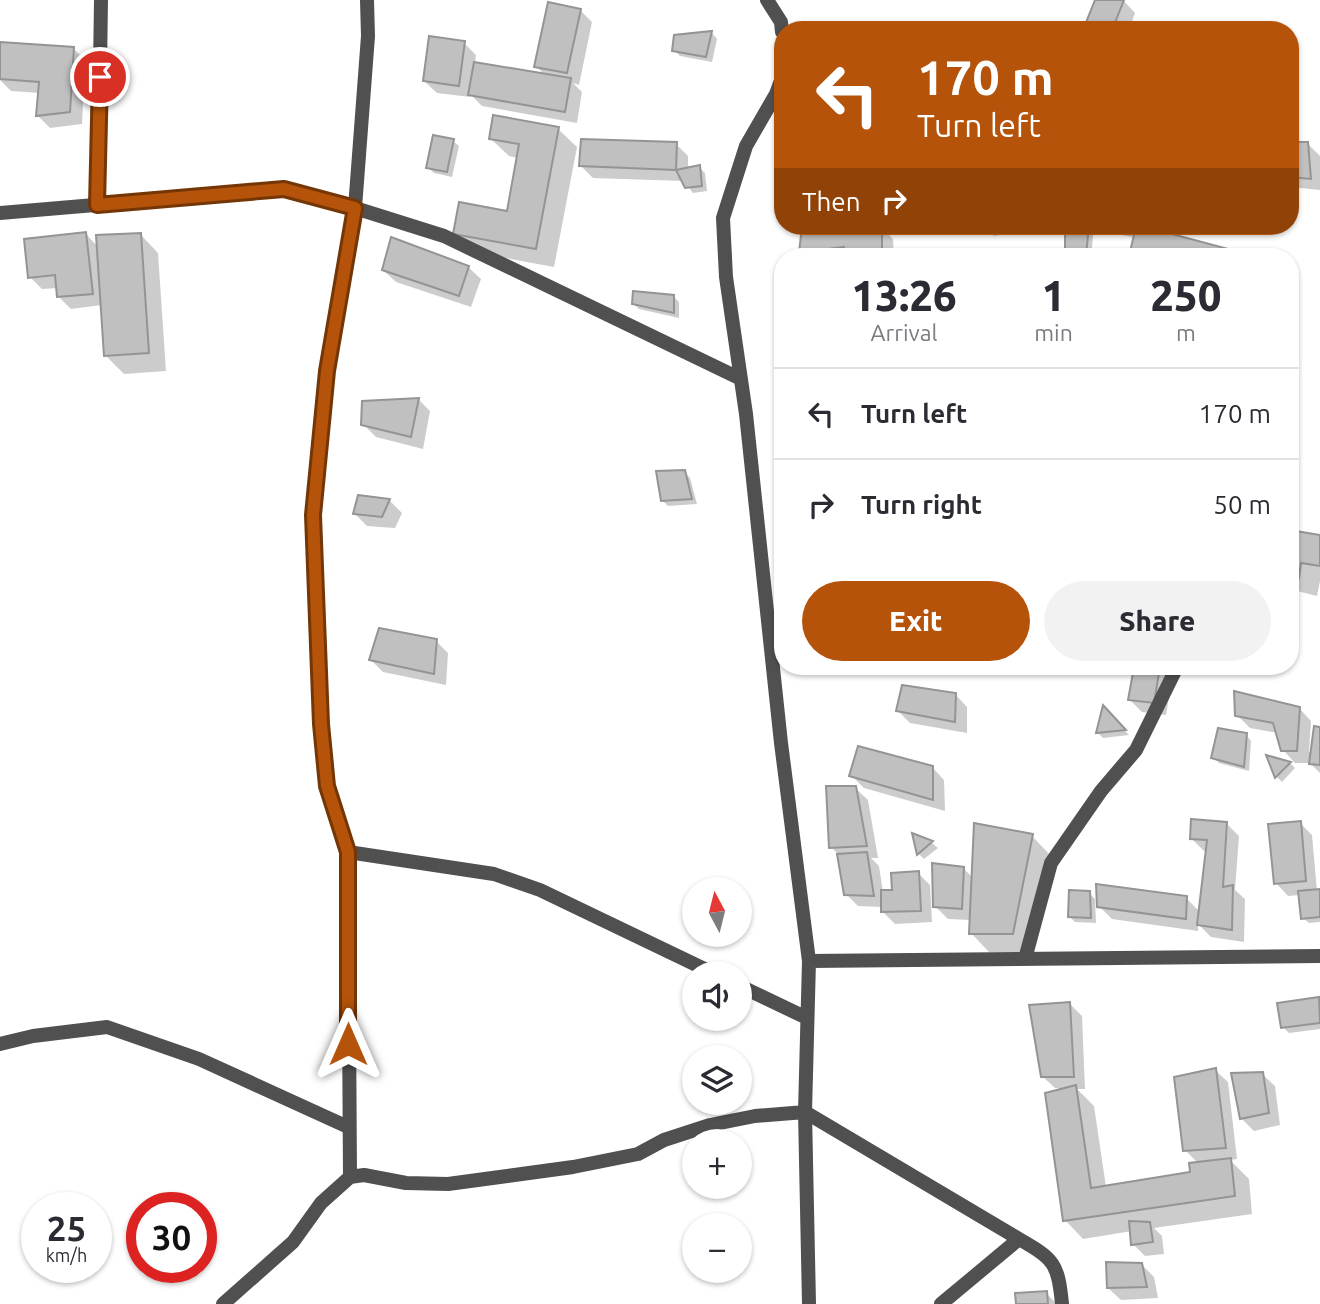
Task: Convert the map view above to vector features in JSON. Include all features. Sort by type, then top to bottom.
[{"type":"street","points":[[97,205],[101,0]]},
{"type":"street","points":[[350,1177],[348,852],[327,786],[321,724],[313,515],[327,371],[355,208],[368,36],[367,0]]},
{"type":"street","points":[[767,0],[780,21]]},
{"type":"street","points":[[774,97],[746,146],[723,218],[726,277],[741,379],[781,743],[809,961],[805,1112],[809,1304]]},
{"type":"street","points":[[0,213],[284,189],[444,236],[741,379]]},
{"type":"street","points":[[1024,959],[1051,863],[1101,791],[1136,751],[1173,675]]},
{"type":"street","points":[[348,852],[494,874],[540,890],[688,961]]},
{"type":"street","points":[[809,961],[1320,956]]},
{"type":"street","points":[[752,992],[807,1018]]},
{"type":"street","points":[[0,1044],[107,1027],[199,1059],[348,1127]]},
{"type":"street","points":[[223,1304],[293,1242],[321,1203],[350,1177],[365,1175],[406,1183],[448,1184],[573,1167],[638,1154],[664,1140],[710,1125],[755,1116],[805,1112],[1047,1256],[1053,1263],[1062,1304]]},
{"type":"street","points":[[941,1304],[1019,1239]]},
{"type":"building","points":[[1095,0],[1124,0],[1116,21],[1087,21]]},
{"type":"building","points":[[548,2],[581,9],[567,73],[534,67]]},
{"type":"building","points":[[712,31],[706,57],[672,51],[674,35]]},
{"type":"building","points":[[429,36],[465,41],[459,86],[423,81]]},
{"type":"building","points":[[0,42],[74,47],[70,112],[36,116],[39,82],[0,79]]},
{"type":"building","points":[[474,62],[571,78],[565,112],[468,95]]},
{"type":"building","points":[[493,115],[559,127],[536,249],[453,234],[459,202],[507,211],[519,144],[489,139]]},
{"type":"building","points":[[433,135],[454,139],[447,172],[426,168]]},
{"type":"building","points":[[581,139],[677,142],[676,170],[579,166]]},
{"type":"building","points":[[1299,142],[1308,142],[1311,179],[1299,178]]},
{"type":"building","points":[[700,165],[702,186],[685,188],[676,170]]},
{"type":"building","points":[[86,232],[93,294],[57,297],[55,275],[28,278],[24,239]]},
{"type":"building","points":[[141,233],[149,353],[104,356],[96,235]]},
{"type":"building","points":[[801,235],[882,235],[882,248],[800,248]]},
{"type":"building","points":[[1065,235],[1088,235],[1087,248],[1065,248]]},
{"type":"building","points":[[1134,235],[1176,235],[1224,248],[1131,248]]},
{"type":"building","points":[[391,237],[469,266],[459,296],[382,270]]},
{"type":"building","points":[[633,291],[674,295],[674,313],[632,304]]},
{"type":"building","points":[[419,398],[411,437],[361,425],[362,401]]},
{"type":"building","points":[[685,470],[692,499],[661,501],[656,471]]},
{"type":"building","points":[[358,495],[390,499],[382,517],[353,514]]},
{"type":"building","points":[[1299,532],[1320,535],[1320,566],[1301,563],[1299,578]]},
{"type":"building","points":[[379,628],[437,639],[434,674],[369,660]]},
{"type":"building","points":[[1133,675],[1159,675],[1154,703],[1128,700]]},
{"type":"building","points":[[902,685],[956,693],[955,722],[896,711]]},
{"type":"building","points":[[1234,691],[1300,707],[1297,751],[1281,751],[1273,723],[1235,716]]},
{"type":"building","points":[[1103,705],[1126,730],[1096,733]]},
{"type":"building","points":[[1314,726],[1320,727],[1320,765],[1309,764]]},
{"type":"building","points":[[1218,728],[1247,733],[1244,767],[1211,758]]},
{"type":"building","points":[[858,746],[933,766],[933,800],[849,776]]},
{"type":"building","points":[[1266,755],[1291,762],[1275,778]]},
{"type":"building","points":[[826,786],[856,786],[867,846],[829,848]]},
{"type":"building","points":[[1191,819],[1227,822],[1223,887],[1233,885],[1232,930],[1197,925],[1207,840],[1190,839]]},
{"type":"building","points":[[1301,821],[1306,881],[1274,884],[1268,824]]},
{"type":"building","points":[[974,823],[1033,834],[1013,934],[969,934]]},
{"type":"building","points":[[912,833],[933,841],[917,855]]},
{"type":"building","points":[[867,852],[874,896],[844,895],[837,854]]},
{"type":"building","points":[[932,863],[964,867],[962,909],[933,907]]},
{"type":"building","points":[[919,871],[921,911],[881,912],[881,890],[892,890],[891,873]]},
{"type":"building","points":[[1096,884],[1187,896],[1186,919],[1097,907]]},
{"type":"building","points":[[1320,889],[1320,917],[1301,919],[1298,891]]},
{"type":"building","points":[[1069,890],[1090,891],[1091,918],[1068,917]]},
{"type":"building","points":[[1319,997],[1320,1023],[1281,1028],[1277,1003]]},
{"type":"building","points":[[1070,1002],[1074,1077],[1041,1077],[1029,1005]]},
{"type":"building","points":[[1216,1068],[1226,1148],[1183,1151],[1174,1077]]},
{"type":"building","points":[[1263,1072],[1269,1113],[1240,1119],[1231,1073]]},
{"type":"building","points":[[1076,1085],[1091,1188],[1190,1172],[1189,1163],[1231,1158],[1235,1196],[1063,1221],[1045,1093]]},
{"type":"building","points":[[1129,1221],[1150,1222],[1153,1242],[1131,1245]]},
{"type":"building","points":[[1106,1262],[1142,1263],[1147,1287],[1107,1288]]},
{"type":"building","points":[[1047,1291],[1048,1304],[1016,1304],[1015,1293]]},
{"type":"route","points":[[100,77],[97,205],[284,189],[355,208],[327,371],[313,515],[321,724],[327,786],[348,852],[348,1044]]}]
